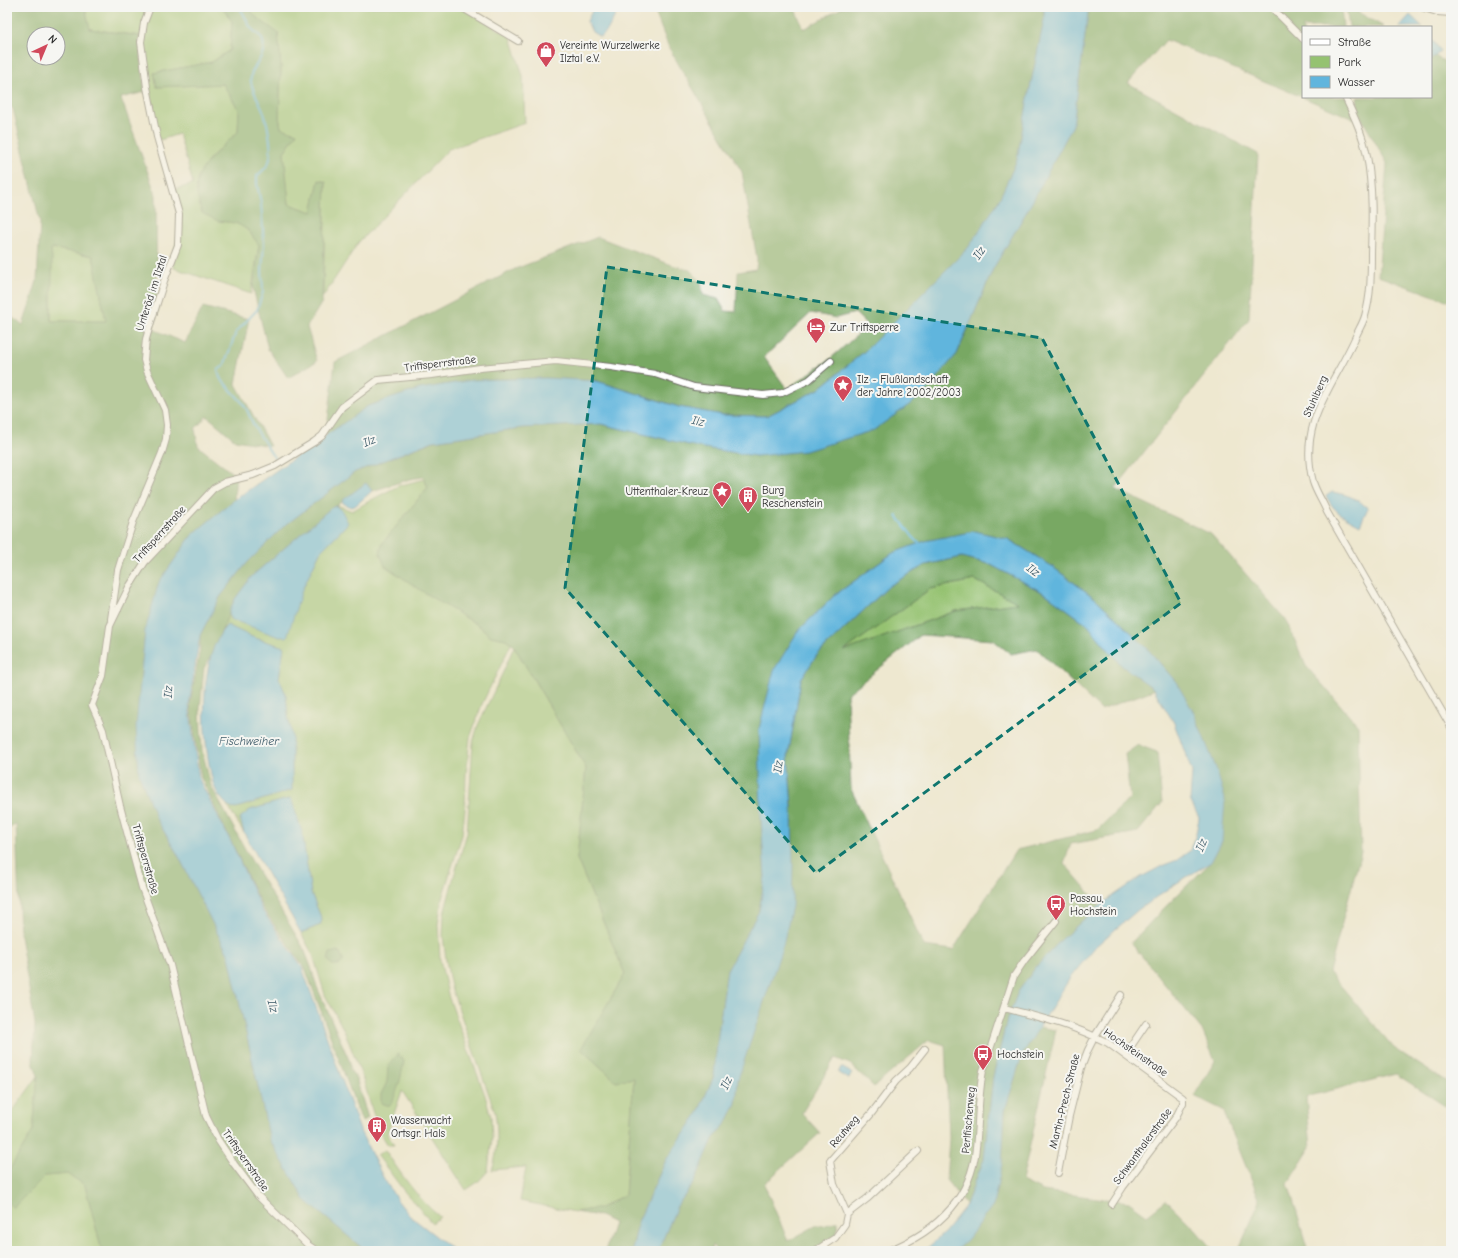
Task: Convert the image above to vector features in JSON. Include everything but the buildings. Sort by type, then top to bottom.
[{"type":"street","name":"Unteröd im Ilztal","points":[[110,626],[118,570],[133,522],[162,453],[166,439],[167,425],[165,410],[147,371],[144,360],[146,340],[151,322],[164,281],[178,245],[179,214],[157,137],[147,87],[141,42],[144,23],[150,7]]},
{"type":"street","points":[[462,7],[518,41]]},
{"type":"street","points":[[1271,7],[1302,38]]},
{"type":"street","points":[[1421,7],[1437,12],[1451,13]]},
{"type":"street","name":"Stuhlberg","points":[[1345,98],[1357,122],[1367,156],[1372,212],[1369,301],[1364,318],[1349,351],[1334,377],[1315,416],[1310,437],[1308,458],[1313,483],[1327,512],[1451,727]]},
{"type":"street","name":"Triftsperrstraße","points":[[317,1251],[308,1245],[258,1196],[222,1146],[206,1116],[170,965],[142,888],[120,806],[105,737],[92,705],[103,676],[110,626],[129,587],[145,562],[214,488],[225,482],[253,475],[275,466],[314,442],[322,436],[342,407],[378,380],[556,361],[612,367],[655,374],[694,387],[763,395],[782,393],[809,380],[831,361]]},
{"type":"street","name":"Perlfischerweg","points":[[888,1251],[916,1237],[930,1227],[947,1213],[964,1190],[972,1171],[976,1149],[983,1072],[1007,1009],[1014,976],[1056,921]]},
{"type":"street","name":"Martin-Prech-Straße","points":[[1058,1173],[1081,1068],[1095,1036],[1121,995]]},
{"type":"street","name":"Hochsteinstraße","points":[[1007,1009],[1054,1022],[1095,1036],[1108,1043],[1184,1098]]},
{"type":"street","points":[[1125,1055],[1146,1024]]},
{"type":"street","name":"Reutweg","points":[[847,1214],[834,1184],[830,1161],[871,1114],[896,1081],[910,1068],[925,1049]]},
{"type":"street","name":"Schwanthalerstraße","points":[[1112,1204],[1123,1187],[1176,1117],[1183,1104],[1184,1098]]},
{"type":"street","points":[[815,1251],[835,1238],[845,1224],[847,1214],[868,1198],[918,1151]]},
{"type":"highlighted area","points":[[607,267],[1042,338],[1181,603],[816,873],[565,588]]},
{"type":"green space","points":[[7,7],[85,7],[90,29],[139,36],[145,92],[121,98],[156,195],[157,305],[159,307],[153,329],[185,343],[203,307],[249,319],[236,384],[270,446],[235,440],[207,416],[195,429],[198,446],[236,476],[234,500],[192,535],[159,582],[145,631],[141,675],[156,818],[177,853],[229,956],[270,1140],[305,1200],[366,1251],[102,1251],[85,1185],[68,1174],[45,1176],[13,1208],[7,1201],[7,1174],[33,1131],[38,1076],[33,1061],[35,1024],[20,936],[16,823],[7,831],[7,533],[11,509],[7,500],[7,314],[23,325],[37,281],[40,222],[13,109],[7,103]],"holes":[[[51,248],[93,256],[106,321],[51,321]]]},
{"type":"green space","points":[[85,7],[222,7],[232,21],[230,50],[212,62],[154,73],[157,87],[223,84],[239,110],[238,132],[209,159],[197,181],[218,221],[242,226],[250,233],[259,245],[251,294],[174,268],[173,260],[179,227],[173,190],[193,184],[179,134],[160,140],[157,137],[142,36],[90,29]]},
{"type":"green space","points":[[222,7],[248,7],[257,18],[278,33],[281,68],[279,117],[281,128],[297,133],[284,152],[289,204],[312,212],[319,180],[326,182],[322,302],[307,327],[317,361],[288,378],[268,349],[253,288],[259,245],[248,230],[236,223],[218,221],[202,213],[197,194],[197,182],[203,169],[214,155],[238,132],[239,110],[223,84],[157,87],[154,73],[212,62],[230,50],[232,21]]},
{"type":"green space","points":[[248,7],[461,7],[511,37],[523,76],[525,123],[449,149],[358,243],[323,297],[326,182],[319,180],[312,212],[289,204],[284,152],[297,133],[281,128],[279,117],[281,68],[278,33],[257,18]]},
{"type":"green space","points":[[653,7],[702,7],[705,10],[711,7],[794,7],[804,29],[843,7],[1043,7],[1044,20],[1017,160],[998,202],[968,248],[865,351],[819,389],[767,416],[723,415],[679,407],[597,381],[546,378],[473,380],[420,389],[368,406],[326,436],[335,362],[515,269],[598,237],[672,265],[690,270],[701,282],[703,295],[718,299],[725,311],[736,312],[738,272],[756,269],[757,259],[742,172],[669,48]],"holes":[[[811,313],[836,318],[855,313],[866,324],[864,329],[830,359],[787,389],[764,357]]]},
{"type":"green space","points":[[1088,7],[1341,7],[1343,26],[1302,26],[1302,97],[1166,40],[1128,83],[1258,154],[1249,319],[1115,489],[1211,534],[1286,620],[1306,666],[1358,725],[1361,852],[1329,972],[1394,1048],[1451,1085],[1451,1110],[1396,1074],[1306,1097],[1311,1147],[1288,1183],[1308,1251],[1238,1251],[1260,1201],[1223,1110],[1194,1096],[1215,1061],[1202,1030],[1131,943],[1211,862],[1222,841],[1176,682],[1146,647],[1096,599],[1050,565],[1008,539],[893,553],[835,595],[798,631],[761,819],[765,877],[759,911],[727,970],[714,1076],[697,1115],[666,1160],[638,1222],[632,1251],[605,1251],[614,1223],[600,1216],[575,1212],[600,1208],[625,1195],[634,1078],[616,1081],[581,1049],[625,974],[577,859],[586,768],[514,646],[506,639],[491,636],[478,625],[428,595],[385,566],[380,554],[382,544],[428,487],[423,477],[410,479],[372,491],[366,483],[336,506],[331,508],[252,576],[235,599],[211,656],[204,668],[200,709],[202,750],[211,786],[250,858],[304,949],[317,987],[350,1062],[350,1070],[356,1078],[368,1118],[362,1122],[305,968],[263,909],[201,778],[190,704],[200,650],[200,635],[220,597],[247,563],[283,527],[355,472],[434,441],[521,428],[601,424],[698,447],[756,456],[957,354],[993,269],[1031,204],[1073,125]]},
{"type":"green space","points":[[1346,7],[1349,7],[1382,26],[1349,26]]},
{"type":"green space","points":[[1432,55],[1451,65],[1451,302],[1378,276],[1387,163],[1359,114],[1357,98],[1432,98]]},
{"type":"green space","points":[[1304,98],[1351,98],[1354,119]]},
{"type":"green space","points":[[51,248],[93,256],[106,321],[51,321]]},
{"type":"green space","points":[[424,479],[428,487],[382,544],[428,595],[478,625],[491,636],[506,639],[511,644],[482,704],[470,738],[462,835],[442,898],[438,924],[440,960],[449,998],[485,1095],[491,1117],[492,1138],[488,1171],[478,1182],[466,1190],[402,1091],[387,1134],[394,1145],[388,1145],[381,1134],[364,1082],[345,1032],[325,995],[313,955],[301,933],[320,925],[322,920],[311,893],[302,832],[291,798],[250,810],[240,818],[244,833],[227,805],[233,809],[292,790],[292,736],[286,695],[279,678],[284,647],[252,637],[227,625],[221,631],[229,612],[230,619],[302,590],[320,552],[348,523],[331,508],[337,505],[352,511],[398,486]]},
{"type":"green space","points":[[7,500],[11,509],[7,533]]},
{"type":"green space","points":[[962,557],[989,564],[1046,594],[1087,624],[1122,666],[1153,688],[1153,690],[1101,710],[1037,649],[1011,654],[993,640],[921,635],[847,694],[851,789],[924,946],[953,950],[1016,850],[1097,830],[1130,798],[1125,754],[1138,745],[1157,752],[1162,803],[1138,832],[1071,844],[1064,863],[1100,905],[1061,940],[1036,967],[1018,992],[1007,1020],[993,1077],[984,1159],[966,1205],[946,1180],[949,1138],[945,1045],[929,1040],[874,1087],[850,1064],[835,1058],[802,1113],[820,1133],[764,1184],[788,1241],[817,1225],[823,1226],[838,1221],[837,1234],[811,1251],[717,1251],[712,1245],[711,1251],[658,1251],[677,1206],[695,1181],[713,1139],[727,1122],[736,1103],[738,1079],[792,806],[788,757],[801,679],[817,655],[889,586],[925,565]],"holes":[[[975,580],[1018,603],[956,611],[844,651],[930,589]]]},
{"type":"green space","points":[[975,580],[1019,603],[956,611],[842,652],[930,589]]},
{"type":"green space","points":[[514,646],[586,768],[577,859],[625,974],[581,1049],[616,1081],[634,1078],[625,1195],[600,1208],[575,1212],[520,1201],[526,1167],[492,1170],[497,1141],[495,1112],[451,987],[443,936],[444,914],[467,833],[473,742],[478,725]]},
{"type":"green space","points":[[338,951],[344,960],[340,965],[332,965],[328,960],[330,953]]},
{"type":"green space","points":[[1039,1027],[1056,1030],[1022,1181],[1043,1191],[1129,1202],[1147,1215],[1166,1200],[1214,1251],[955,1251],[968,1239],[1002,1164],[1005,1110],[1022,1055]]},
{"type":"green space","points":[[398,1054],[404,1061],[399,1084],[390,1106],[381,1103],[381,1094],[387,1082],[388,1067]]},
{"type":"green space","points":[[38,1076],[33,1131],[7,1174],[7,1119]]},
{"type":"green space","points":[[385,1150],[417,1194],[440,1217],[432,1223],[404,1191],[377,1155]]},
{"type":"green space","points":[[68,1174],[85,1185],[102,1251],[7,1251],[7,1201],[13,1208],[45,1176]]},
{"type":"water","points":[[594,7],[614,7],[616,14],[607,31],[600,37],[592,32],[587,21]]},
{"type":"water","name":"Ilz","points":[[1044,7],[1088,7],[1073,125],[1031,204],[993,269],[957,354],[920,397],[874,430],[806,451],[756,456],[698,447],[601,424],[521,428],[433,441],[355,472],[283,527],[247,563],[220,597],[200,635],[189,705],[199,779],[232,844],[262,910],[301,965],[361,1133],[383,1177],[397,1200],[410,1216],[455,1251],[366,1251],[305,1200],[270,1140],[229,956],[177,853],[156,818],[139,774],[136,727],[145,631],[159,582],[192,535],[234,500],[368,406],[420,389],[472,380],[546,378],[597,381],[679,407],[723,415],[767,416],[819,389],[865,351],[968,248],[998,202],[1017,160],[1044,20]]},
{"type":"water","points":[[1410,15],[1422,26],[1400,26]]},
{"type":"water","points":[[1432,39],[1441,51],[1432,59]]},
{"type":"water","points":[[366,483],[372,491],[355,506],[351,507],[342,502],[343,500]]},
{"type":"water","points":[[1332,492],[1351,497],[1368,508],[1360,525],[1340,514],[1333,507],[1326,496]]},
{"type":"water","points":[[336,506],[342,511],[348,523],[320,552],[302,590],[287,637],[279,637],[230,619],[229,612],[235,599],[252,576],[331,508]]},
{"type":"water","name":"Ilz","points":[[975,531],[1008,539],[1050,565],[1096,599],[1146,647],[1176,682],[1193,711],[1216,768],[1225,799],[1222,841],[1211,862],[1169,888],[1138,910],[1096,946],[1070,978],[1022,1055],[1005,1110],[1002,1164],[993,1205],[968,1239],[955,1251],[924,1251],[945,1232],[966,1205],[984,1159],[993,1077],[1007,1020],[1018,992],[1036,967],[1061,940],[1100,905],[1141,877],[1177,860],[1191,850],[1199,818],[1190,800],[1192,772],[1174,723],[1153,688],[1122,666],[1087,624],[1046,594],[989,564],[962,557],[925,565],[889,586],[817,655],[801,679],[788,757],[792,806],[792,906],[783,945],[738,1079],[736,1103],[727,1122],[713,1139],[695,1181],[677,1206],[658,1251],[632,1251],[638,1222],[666,1160],[697,1115],[714,1076],[727,970],[759,911],[765,877],[761,819],[759,729],[774,670],[798,631],[835,595],[893,553],[925,541]]},
{"type":"water","name":"Fischweiher","points":[[227,625],[252,637],[284,647],[279,678],[286,695],[292,736],[292,790],[233,809],[220,797],[214,785],[208,758],[204,718],[207,675],[211,656],[218,639]]},
{"type":"water","points":[[291,798],[302,832],[311,893],[322,920],[320,925],[301,933],[244,833],[240,818],[250,810]]},
{"type":"water","points":[[841,1067],[852,1073],[849,1079],[838,1073]]},
{"type":"waterway","points":[[239,7],[251,28],[261,38],[264,48],[251,77],[252,86],[266,118],[270,144],[269,162],[257,176],[261,203],[264,244],[262,270],[263,292],[257,310],[236,332],[224,366],[218,370],[220,378],[241,401],[247,410],[254,426],[275,459]]},
{"type":"waterway","points":[[897,516],[920,544]]},
{"type":"place","name":"Vereinte Wurzelwerke Ilztal e.V.","points":[[546,68]]},
{"type":"place","name":"Zur Triftsperre","points":[[816,344]]},
{"type":"place","name":"Ilz - Flußlandschaft der Jahre 2002/2003","points":[[843,402]]},
{"type":"place","name":"Uttenthaler-Kreuz","points":[[722,508]]},
{"type":"place","name":"Burg Reschenstein","points":[[748,513]]},
{"type":"place","name":"Passau, Hochstein","points":[[1056,921]]},
{"type":"place","name":"Hochstein","points":[[983,1071]]},
{"type":"place","name":"Wasserwacht Ortsgr. Hals","points":[[377,1143]]}]
